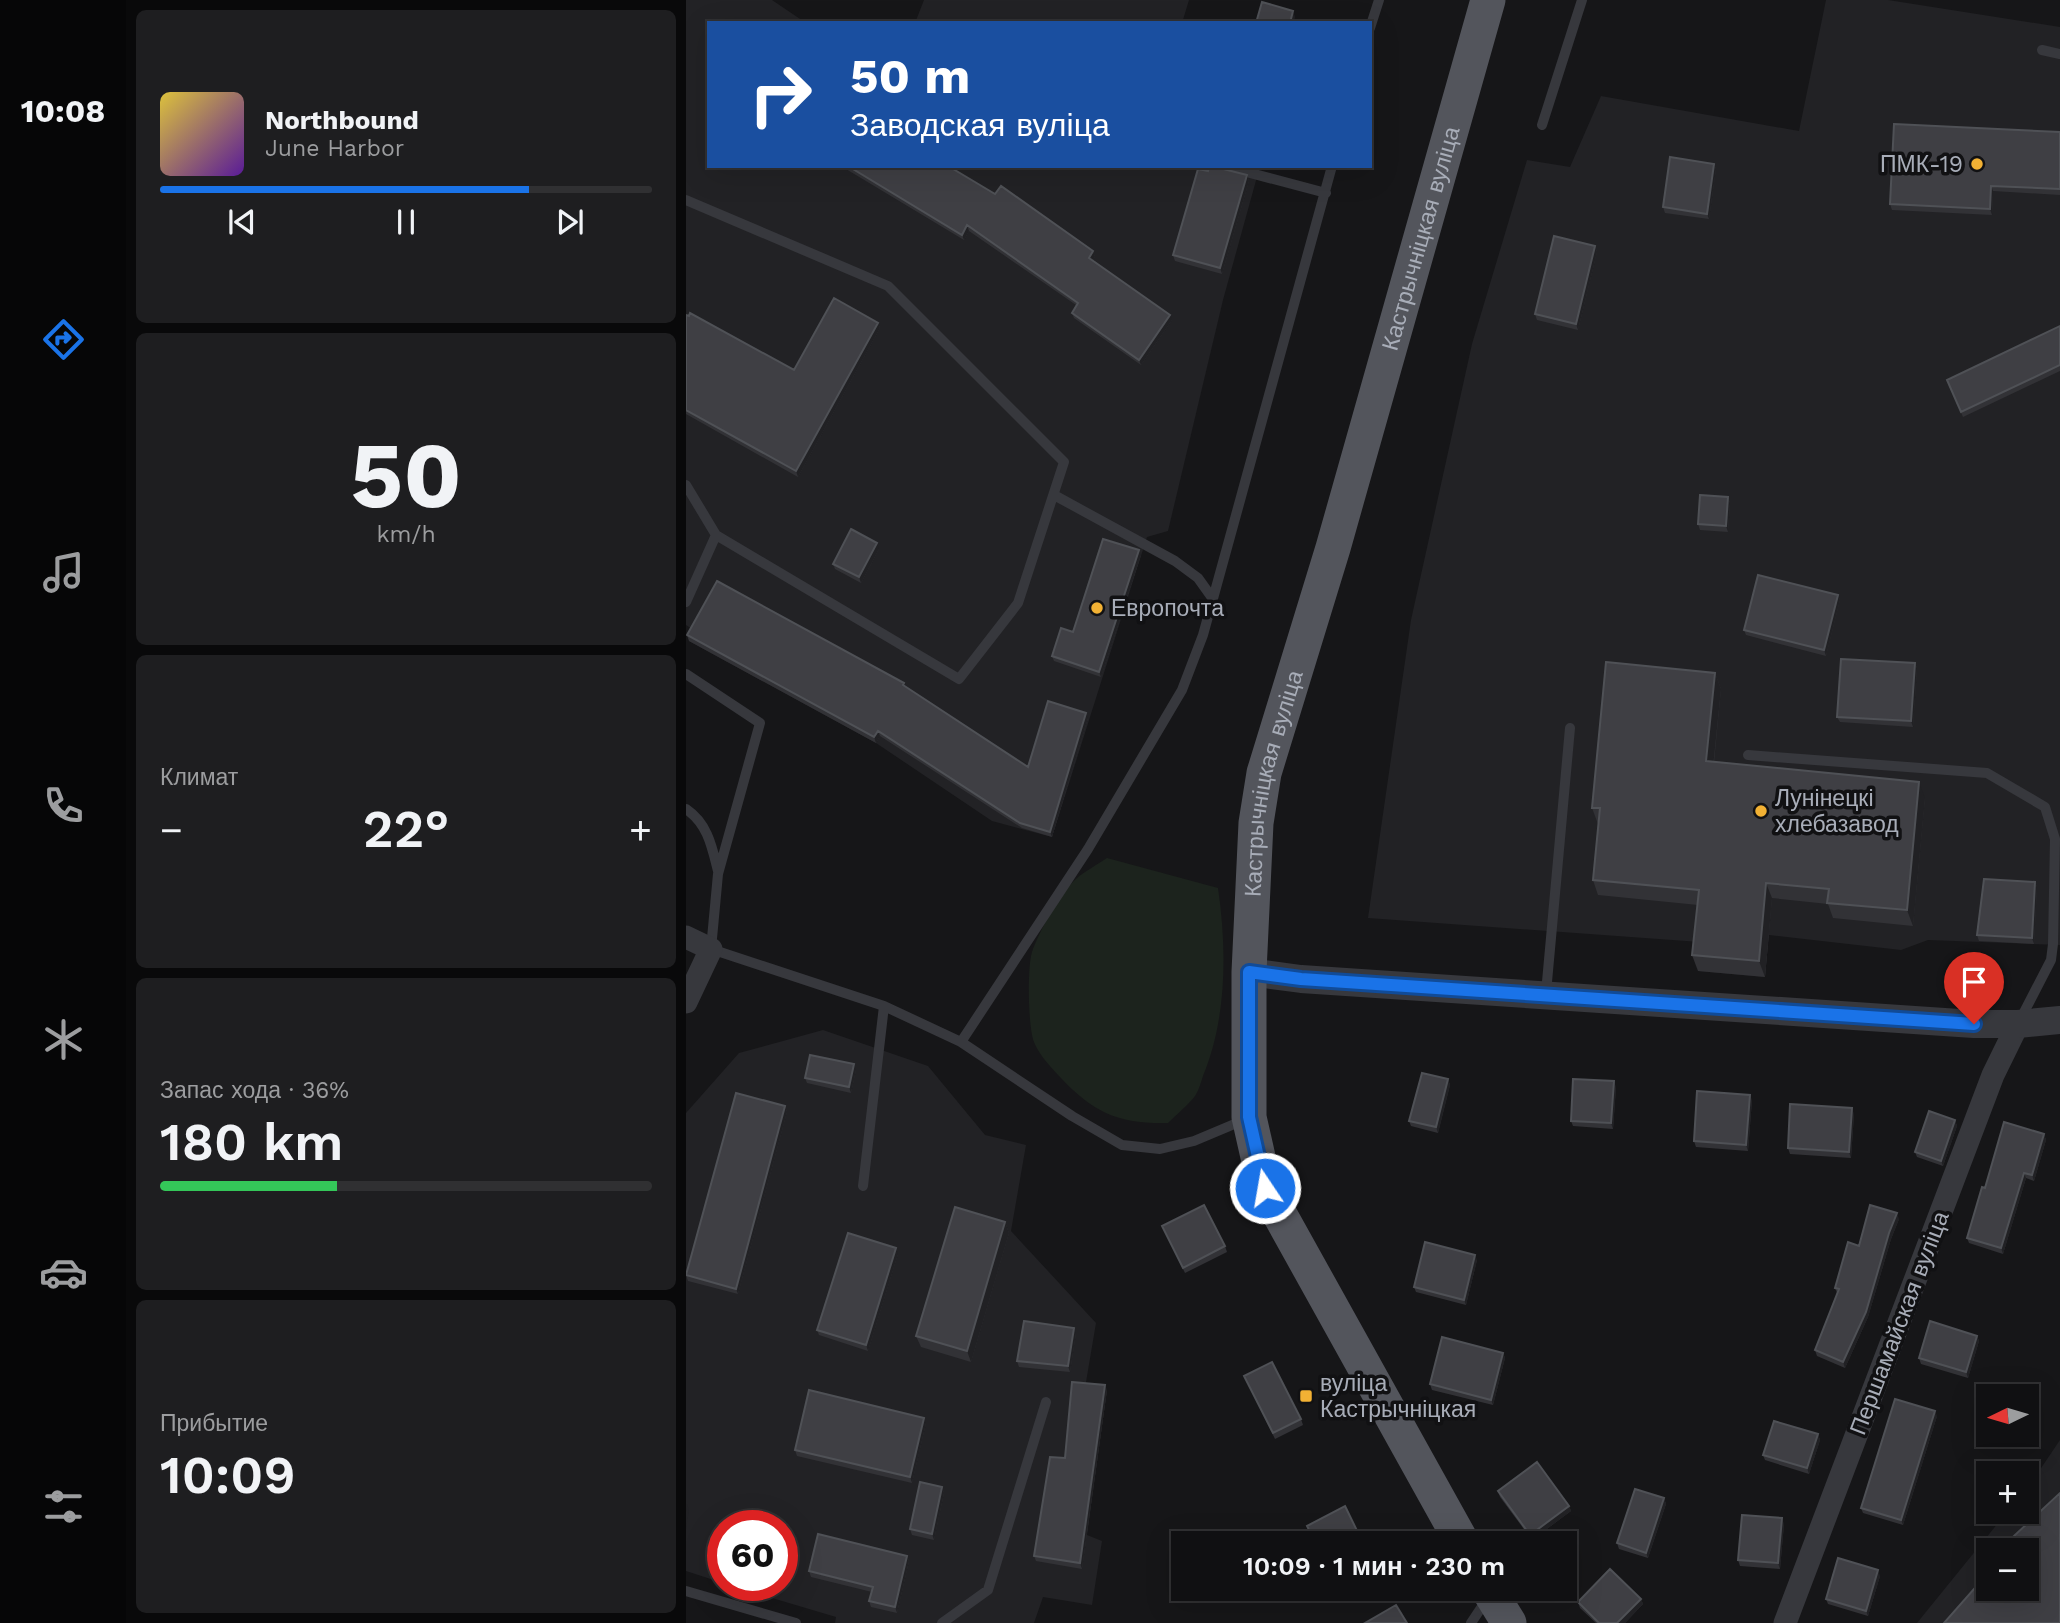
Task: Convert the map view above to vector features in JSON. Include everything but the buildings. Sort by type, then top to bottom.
[{"type":"main road","name":"Кастрычніцкая вуліца","points":[[1456,1531],[1265,1188],[1249,1117],[1249,972],[1256,823],[1264,773],[1333,548],[1488,0]]},
{"type":"main road","points":[[1496,1601],[1509,1623]]},
{"type":"street","points":[[686,937],[711,949],[686,1003]]},
{"type":"street","points":[[1249,972],[1301,979],[1974,1024],[2060,1020]]},
{"type":"street","name":"Першамайская вуліца","points":[[1785,1623],[1993,1075],[2018,1024]]},
{"type":"lane","points":[[1372,22],[1379,0]]},
{"type":"lane","points":[[1542,125],[1582,0]]},
{"type":"lane","points":[[2042,50],[2060,54]]},
{"type":"lane","points":[[1232,168],[1326,193]]},
{"type":"lane","points":[[961,1041],[1088,849],[1182,690],[1203,635],[1332,168]]},
{"type":"lane","points":[[686,200],[888,286],[1064,462],[1018,603],[959,679],[716,535],[686,485]]},
{"type":"lane","points":[[1054,495],[1175,561],[1198,578],[1213,599]]},
{"type":"lane","points":[[686,602],[716,535]]},
{"type":"lane","points":[[686,674],[760,723],[718,874],[711,949],[884,1006],[961,1041],[1072,1115],[1122,1144],[1160,1149],[1194,1141],[1249,1117]]},
{"type":"lane","points":[[1546,996],[1570,728]]},
{"type":"lane","points":[[1748,755],[1987,773],[2045,807],[2055,839],[2053,944],[2051,960],[2018,1024]]},
{"type":"lane","points":[[686,809],[695,815],[710,837],[718,874]]},
{"type":"lane","points":[[863,1186],[884,1006]]},
{"type":"lane","points":[[942,1623],[988,1590],[1046,1402]]},
{"type":"lane","points":[[686,1591],[796,1623]]},
{"type":"lane","points":[[1471,1623],[1484,1601]]},
{"type":"shaded area","points":[[686,0],[772,0],[803,21],[707,21],[707,168],[1259,168],[1223,300],[1168,531],[1147,537],[1052,837],[992,821],[876,743],[689,641],[695,631],[686,625]]},
{"type":"shaded area","points":[[924,0],[1189,0],[1183,21],[916,21]]},
{"type":"shaded area","name":"Лунінецкі хлебазавод","points":[[1826,0],[1888,0],[2060,27],[2060,945],[1928,940],[1901,950],[1769,935],[1765,977],[1698,971],[1700,942],[1368,918],[1411,620],[1472,344],[1527,160],[1570,167],[1601,96],[1799,131]]},
{"type":"shaded area","points":[[1107,858],[1218,888],[1224,959],[1217,1031],[1196,1094],[1168,1123],[1135,1121],[1096,1108],[1084,1100],[1049,1065],[1036,1047],[1032,1034],[1029,984],[1030,960],[1035,944],[1070,885]]},
{"type":"shaded area","points":[[823,1030],[928,1066],[985,1135],[1026,1145],[1011,1231],[1096,1323],[1085,1388],[1107,1390],[1087,1535],[1102,1541],[1092,1605],[1043,1597],[1034,1623],[835,1623],[836,1617],[782,1601],[798,1601],[798,1510],[707,1510],[707,1578],[686,1571],[686,1113],[739,1053]]},
{"type":"shaded area","points":[[2060,1440],[2060,1623],[1917,1623],[1976,1550],[1976,1601],[2039,1601],[2039,1538],[1986,1538],[1997,1524],[2039,1524],[2039,1471]]},
{"type":"place","name":"ПМК-19","points":[[1977,164]]},
{"type":"place","name":"Европочта","points":[[1097,608]]},
{"type":"place","name":"Лунінецкі хлебазавод","points":[[1761,811]]},
{"type":"place","name":"вуліца Кастрычніцкая","points":[[1306,1396]]},
{"type":"route","points":[[1265,1188],[1249,1117],[1249,972],[1301,979],[1974,1024]]}]
